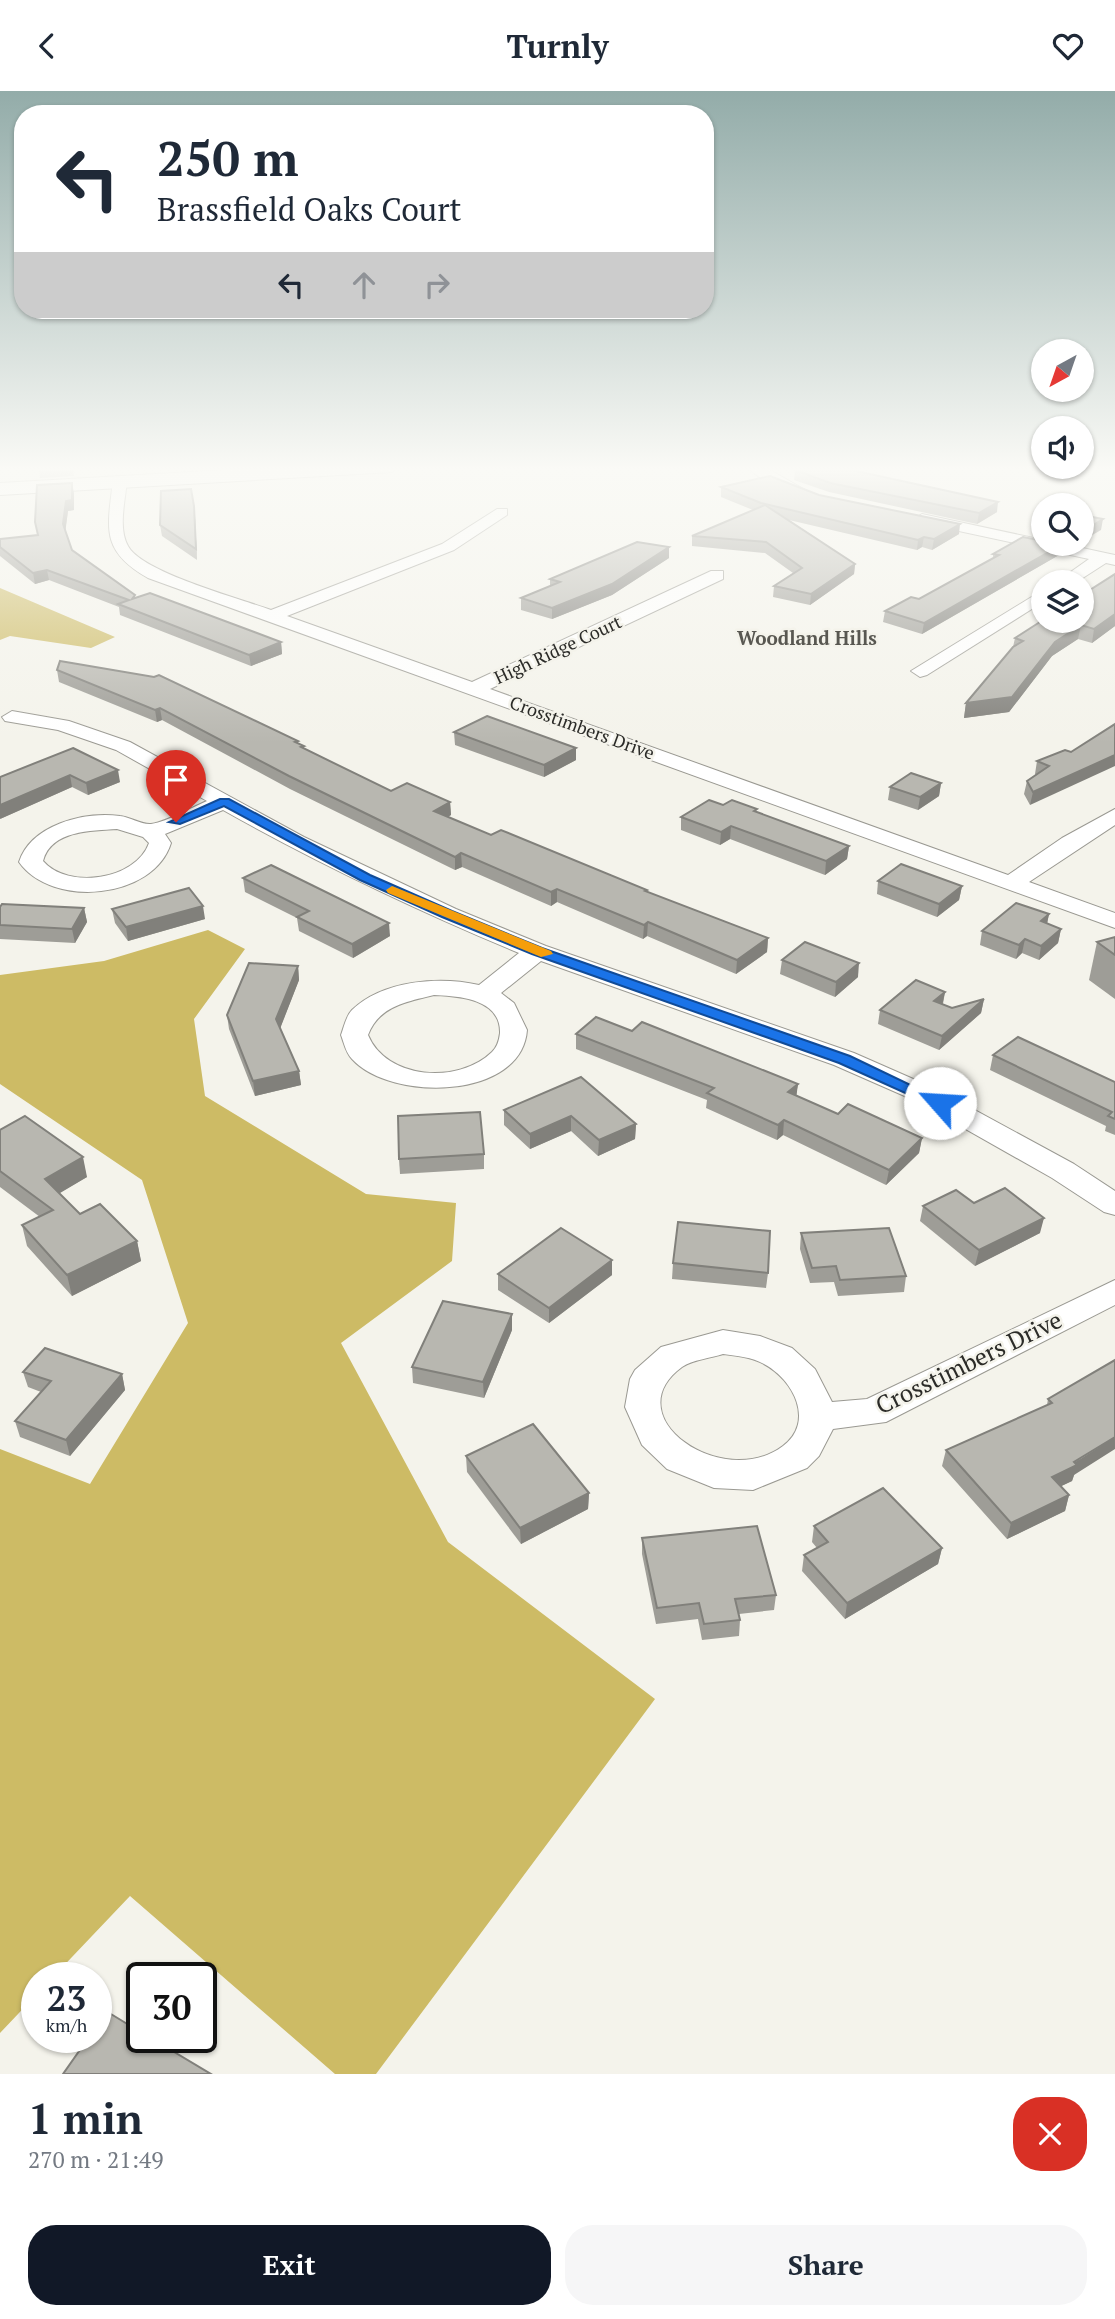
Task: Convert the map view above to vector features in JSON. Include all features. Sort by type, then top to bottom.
[{"type":"street","name":"Crosstimbers Drive","points":[[127,559],[154,574],[1115,921]]},
{"type":"street","points":[[272,616],[418,559]]},
{"type":"street","points":[[1088,570],[1109,559]]},
{"type":"street","name":"High Ridge Court","points":[[474,689],[717,575]]},
{"type":"street","points":[[920,671],[1031,602]]},
{"type":"street","points":[[4,715],[62,725],[99,736],[150,759],[365,878],[537,951],[836,1056],[926,1095],[1063,1171],[1115,1205]]},
{"type":"street","points":[[151,832],[160,843],[157,857],[141,870],[117,880],[88,884],[61,882],[40,875],[31,862],[31,855],[41,841],[76,826],[118,822],[151,832],[225,801]]},
{"type":"street","points":[[1013,883],[1070,842],[1115,816]]},
{"type":"street","points":[[483,995],[537,951]]},
{"type":"street","points":[[434,987],[460,989],[483,995],[500,1004],[511,1015],[516,1028],[514,1042],[505,1055],[490,1067],[469,1075],[433,1080],[398,1077],[375,1068],[360,1055],[353,1040],[356,1024],[367,1010],[397,994],[434,987]]},
{"type":"street","name":"Crosstimbers Drive","points":[[818,1417],[873,1412],[1115,1291]]},
{"type":"street","points":[[723,1342],[752,1346],[779,1357],[801,1373],[814,1394],[818,1417],[812,1439],[796,1457],[774,1469],[747,1475],[718,1474],[690,1466],[666,1451],[650,1432],[642,1412],[643,1391],[652,1371],[682,1350],[723,1342]]},
{"type":"shaded area","points":[[0,588],[115,637],[91,648],[10,636],[0,640]]},
{"type":"shaded area","points":[[208,930],[245,949],[194,1019],[205,1096],[366,1194],[456,1203],[452,1261],[341,1343],[448,1542],[655,1699],[376,2074],[335,2074],[217,1972],[217,1962],[206,1962],[130,1896],[67,1962],[21,1962],[21,2011],[0,2033],[0,1449],[90,1484],[188,1323],[142,1180],[0,1084],[0,975],[104,961]]},
{"type":"building","points":[[15,559],[84,559],[135,595],[132,599],[150,593],[281,642],[249,655],[118,604],[129,600],[47,570],[33,573]]},
{"type":"building","points":[[598,559],[651,559],[612,584],[552,608],[521,598],[560,582],[550,579]]},
{"type":"building","points":[[789,559],[847,559],[855,564],[811,594],[774,586],[802,568]]},
{"type":"building","points":[[993,559],[1037,559],[924,623],[885,611],[911,597],[919,599]]},
{"type":"building","points":[[1115,574],[1115,614],[1094,629],[1094,587]]},
{"type":"building","points":[[1031,628],[1031,633],[1069,633],[1055,642],[1012,697],[966,703],[1013,647],[1023,641],[1015,638]]},
{"type":"building","points":[[60,661],[154,677],[159,675],[298,741],[295,742],[304,746],[301,747],[391,791],[407,783],[450,802],[434,811],[491,835],[501,830],[647,890],[645,891],[768,938],[737,960],[648,922],[644,925],[557,889],[551,892],[461,853],[455,857],[289,776],[160,708],[155,710],[57,670]]},
{"type":"building","points":[[487,716],[576,748],[544,765],[454,732]]},
{"type":"building","points":[[1115,724],[1115,755],[1033,792],[1027,781],[1049,766],[1037,761],[1065,750],[1071,752]]},
{"type":"building","points":[[73,748],[118,770],[86,783],[70,775],[0,805],[0,777]]},
{"type":"building","points":[[911,773],[941,783],[920,797],[890,787]]},
{"type":"building","points":[[709,800],[723,805],[732,800],[757,809],[754,811],[849,846],[826,861],[731,826],[721,832],[681,817]]},
{"type":"building","points":[[901,864],[962,886],[939,904],[878,881]]},
{"type":"building","points":[[271,865],[389,923],[352,944],[297,917],[309,911],[243,878]]},
{"type":"building","points":[[189,888],[203,906],[126,927],[112,909]]},
{"type":"building","points":[[1016,903],[1049,914],[1041,921],[1061,929],[1041,946],[1025,939],[1019,945],[982,931]]},
{"type":"building","points":[[2,904],[84,908],[72,929],[0,925]]},
{"type":"building","points":[[1115,937],[1115,955],[1097,942]]},
{"type":"building","points":[[805,942],[859,963],[836,982],[782,960]]},
{"type":"building","points":[[249,963],[298,966],[276,1019],[299,1071],[253,1081],[227,1015]]},
{"type":"building","points":[[916,980],[945,992],[934,1001],[952,1008],[984,999],[942,1036],[880,1010]]},
{"type":"building","points":[[596,1017],[632,1031],[642,1022],[798,1084],[788,1092],[838,1114],[848,1104],[922,1138],[889,1170],[784,1120],[778,1125],[707,1093],[714,1088],[576,1034]]},
{"type":"building","points":[[1018,1037],[1115,1082],[1115,1119],[1108,1116],[1112,1112],[993,1055]]},
{"type":"building","points":[[581,1077],[636,1124],[599,1140],[571,1116],[530,1134],[504,1110]]},
{"type":"building","points":[[480,1112],[484,1154],[399,1159],[398,1116]]},
{"type":"building","points":[[25,1116],[83,1157],[45,1179],[80,1214],[100,1204],[137,1241],[67,1275],[22,1225],[53,1210],[0,1171],[0,1130]]},
{"type":"building","points":[[1005,1188],[1044,1218],[979,1250],[923,1206],[956,1190],[974,1203]]},
{"type":"building","points":[[678,1222],[770,1231],[768,1273],[673,1263]]},
{"type":"building","points":[[561,1228],[612,1260],[549,1308],[498,1274]]},
{"type":"building","points":[[889,1228],[906,1276],[840,1280],[836,1266],[812,1268],[801,1233]]},
{"type":"building","points":[[443,1301],[512,1314],[483,1382],[412,1367]]},
{"type":"building","points":[[45,1348],[122,1374],[66,1440],[15,1421],[51,1381],[23,1372]]},
{"type":"building","points":[[1115,1360],[1115,1437],[1074,1462],[1077,1465],[1052,1477],[1069,1495],[1011,1523],[946,1450],[1052,1403],[1048,1399]]},
{"type":"building","points":[[533,1424],[589,1493],[520,1528],[466,1456]]},
{"type":"building","points":[[883,1488],[942,1548],[847,1603],[804,1555],[828,1542],[814,1526]]},
{"type":"building","points":[[757,1526],[776,1595],[735,1599],[740,1620],[704,1624],[699,1603],[657,1608],[642,1538]]},
{"type":"building","points":[[112,2015],[126,2023],[126,2053],[176,2053],[211,2074],[63,2074],[78,2053],[112,2053]]},
{"type":"slow traffic","points":[[392,890],[546,954]]},
{"type":"district","name":"Woodland Hills","points":[[807,638]]},
{"type":"route","points":[[176,822],[225,801],[365,878],[447,914],[537,951],[844,1059],[940,1103]]}]
